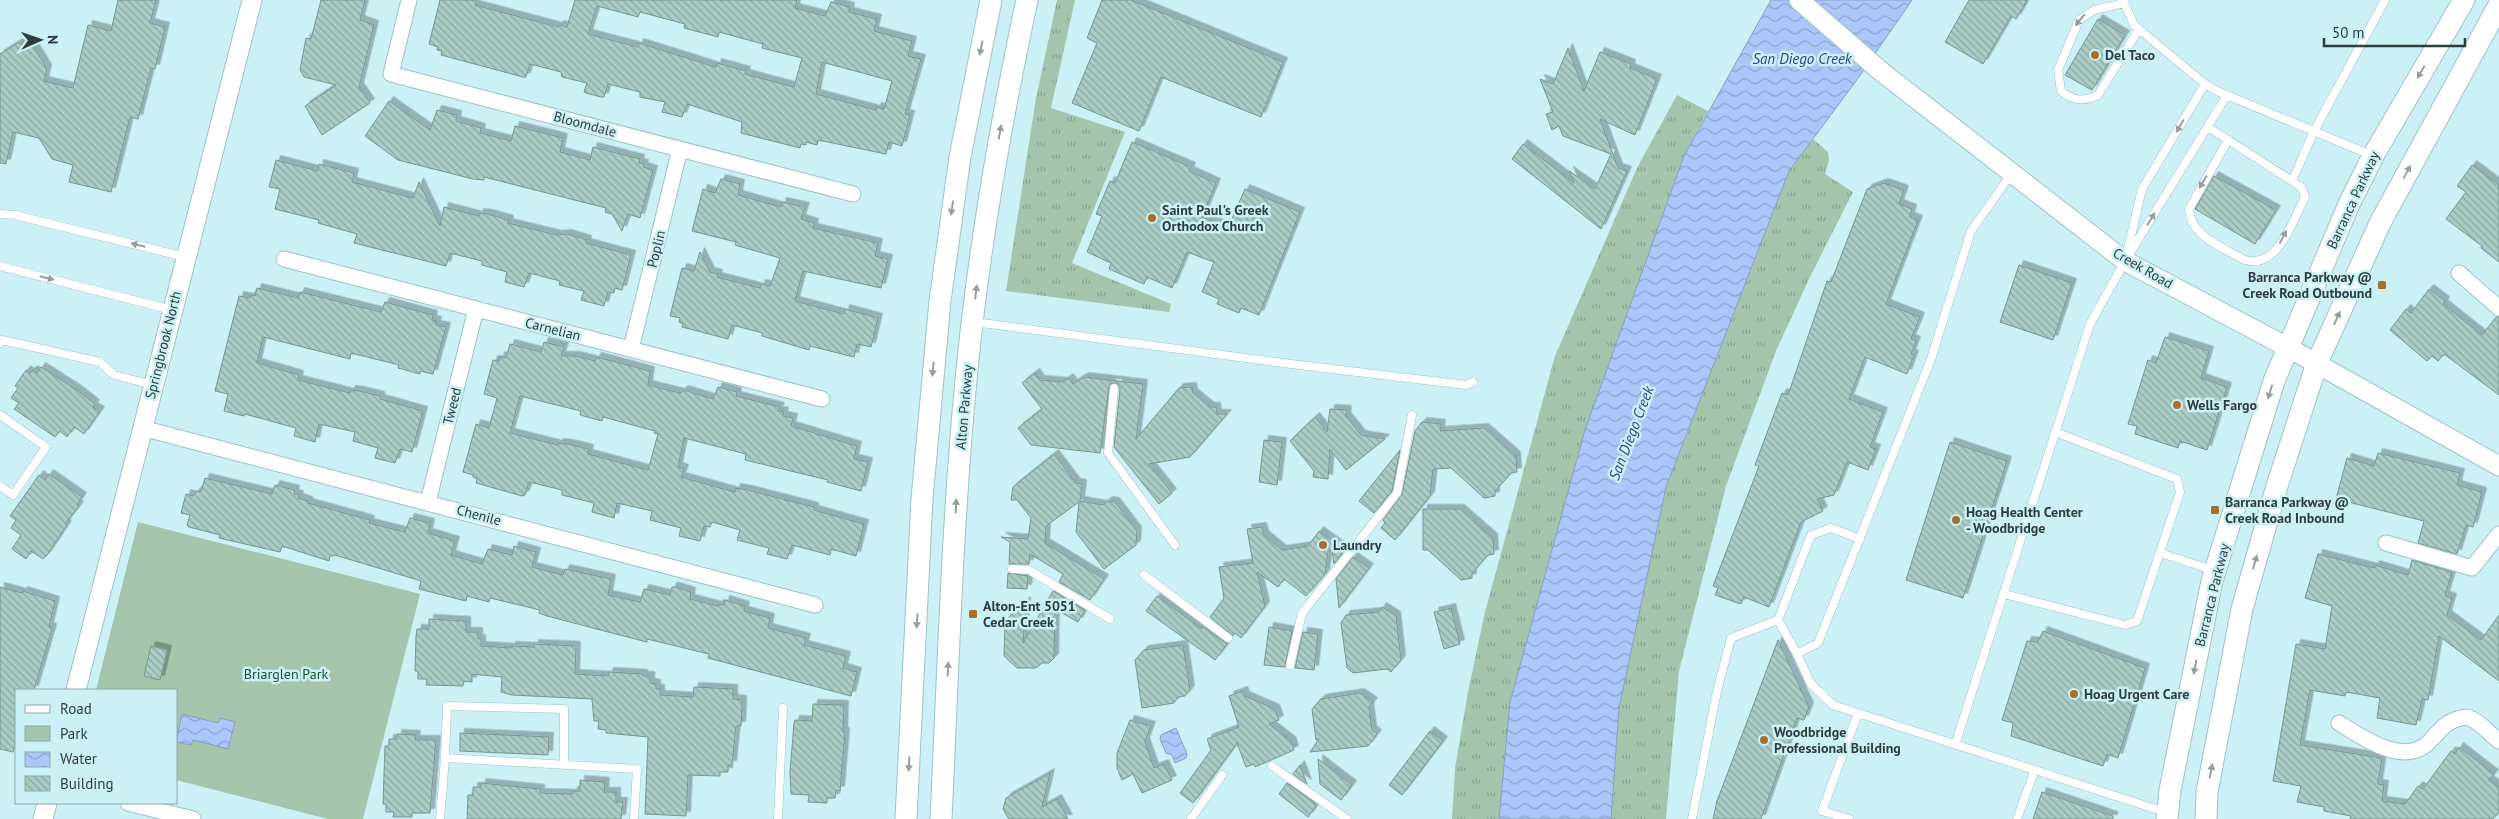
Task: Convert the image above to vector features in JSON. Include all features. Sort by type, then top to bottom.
[{"type":"main road","points":[[906,819],[922,498],[939,310],[960,157],[992,0]]},
{"type":"main road","name":"Alton Parkway","points":[[941,819],[957,492],[972,322],[988,199],[1028,0]]},
{"type":"main road","name":"Barranca Parkway","points":[[2167,816],[2170,790],[2216,571],[2274,381],[2349,204],[2373,156],[2464,0]]},
{"type":"main road","points":[[2206,819],[2208,792],[2242,609],[2277,486],[2316,363],[2380,223],[2499,6]]},
{"type":"street","name":"Springbrook North","points":[[76,689],[252,0]]},
{"type":"street","name":"Bloomdale","points":[[408,0],[391,74],[853,194]]},
{"type":"street","name":"Creek Road","points":[[1799,0],[1883,73],[2125,260],[2287,347],[2499,466]]},
{"type":"street","name":"Poplin","points":[[631,349],[680,149]]},
{"type":"street","name":"Carnelian","points":[[284,260],[822,398]]},
{"type":"street","points":[[2459,273],[2499,308]]},
{"type":"street","name":"Tweed","points":[[428,502],[476,309]]},
{"type":"street","name":"Chenile","points":[[142,428],[815,605]]},
{"type":"street","points":[[2386,543],[2472,568],[2499,534]]},
{"type":"street","points":[[2339,723],[2370,743],[2400,751],[2416,752],[2429,742],[2448,721],[2466,717],[2480,723],[2484,730],[2499,741]]},
{"type":"street","points":[[43,819],[47,804]]},
{"type":"street","points":[[132,804],[193,819]]},
{"type":"lane","points":[[2292,181],[2314,131],[2386,0]]},
{"type":"lane","points":[[2139,29],[2098,96],[2088,100],[2076,99],[2069,98],[2061,91],[2058,70],[2079,20],[2094,10],[2123,1],[2134,25],[2139,29],[2205,84],[2373,156]]},
{"type":"lane","points":[[2125,260],[2142,188],[2205,84]]},
{"type":"lane","points":[[1955,745],[2090,324],[2125,260],[2227,95]]},
{"type":"lane","points":[[2208,127],[2302,188],[2305,197],[2276,251],[2265,260],[2259,262],[2245,260],[2199,233],[2191,222],[2189,209],[2228,140]]},
{"type":"lane","points":[[1797,654],[1818,643],[1931,359],[1971,231],[2012,173]]},
{"type":"lane","points":[[0,214],[15,215],[185,257]]},
{"type":"lane","points":[[0,266],[172,310]]},
{"type":"lane","points":[[972,322],[1290,364],[1466,385],[1473,382]]},
{"type":"lane","points":[[0,343],[2,340],[100,362],[114,375],[153,385]]},
{"type":"lane","points":[[1114,388],[1108,453],[1175,545]]},
{"type":"lane","points":[[0,415],[46,447],[13,495],[0,486]]},
{"type":"lane","points":[[1290,664],[1302,613],[1397,493],[1412,415]]},
{"type":"lane","points":[[2004,594],[2125,625],[2137,621],[2180,492],[2177,479],[2055,432]]},
{"type":"lane","points":[[1692,819],[1717,691],[1732,638],[1778,620],[1811,535],[1831,528],[1860,539]]},
{"type":"lane","points":[[2160,553],[2216,571]]},
{"type":"lane","points":[[1012,569],[1029,570],[1110,619]]},
{"type":"lane","points":[[1144,575],[1228,638]]},
{"type":"lane","points":[[1778,620],[1811,684],[1833,705],[2167,816]]},
{"type":"lane","points":[[440,819],[447,706],[564,708],[564,764]]},
{"type":"lane","points":[[778,819],[783,708]]},
{"type":"lane","points":[[1849,819],[1822,811],[1858,713]]},
{"type":"lane","points":[[445,758],[637,769],[634,819]]},
{"type":"lane","points":[[1272,766],[1347,819]]},
{"type":"lane","points":[[2018,819],[2034,772]]},
{"type":"lane","points":[[1191,819],[1222,775]]},
{"type":"green space","points":[[1057,0],[1075,0],[1051,108],[1125,132],[1072,263],[1171,304],[1169,312],[1006,291],[1036,98]]},
{"type":"green space","points":[[1677,95],[1708,111],[1684,156],[1585,430],[1510,702],[1499,819],[1452,819],[1455,768],[1468,692],[1485,612],[1555,356],[1637,168]]},
{"type":"green space","points":[[1813,139],[1828,152],[1829,160],[1825,174],[1853,192],[1808,281],[1776,351],[1726,486],[1679,671],[1666,819],[1611,819],[1619,708],[1666,487],[1789,171]]},
{"type":"green space","name":"Briarglen Park","points":[[138,522],[420,594],[363,819],[328,819],[178,781],[178,689],[96,689]]},
{"type":"water","name":"San Diego Creek","points":[[1771,0],[1912,0],[1856,81],[1789,171],[1666,487],[1619,708],[1611,819],[1499,819],[1510,702],[1585,430],[1684,156]]},
{"type":"water","points":[[182,714],[218,723],[220,718],[235,722],[228,749],[193,740],[191,745],[178,742]]},
{"type":"water","points":[[1176,728],[1187,754],[1186,758],[1175,763],[1172,755],[1166,753],[1160,739],[1161,735]]},
{"type":"building","points":[[118,0],[156,0],[150,23],[165,27],[155,69],[151,68],[138,119],[130,117],[111,192],[69,182],[73,165],[52,159],[39,138],[13,132],[6,164],[0,163],[0,54],[18,43],[34,47],[47,69],[44,81],[73,88],[88,25],[111,31]]},
{"type":"building","points":[[321,0],[365,0],[360,20],[374,25],[359,87],[370,103],[322,135],[305,106],[336,85],[304,77],[300,70],[306,38],[311,39]]},
{"type":"building","points":[[440,0],[477,0],[475,5],[558,27],[559,25],[567,27],[575,0],[797,0],[795,8],[825,16],[831,2],[850,7],[849,12],[877,19],[874,31],[912,41],[908,56],[921,59],[905,114],[910,115],[902,146],[889,142],[886,154],[818,140],[817,145],[806,142],[806,145],[801,144],[800,148],[741,133],[742,122],[687,104],[682,117],[662,112],[665,102],[640,97],[640,92],[608,84],[604,97],[601,97],[584,92],[587,83],[562,77],[561,72],[530,64],[526,77],[523,77],[441,55],[442,51],[437,50],[438,47],[429,44]],"holes":[[[597,6],[638,17],[640,12],[685,24],[684,28],[718,37],[719,32],[763,44],[762,48],[802,58],[794,87],[745,74],[746,71],[717,63],[716,67],[639,43],[638,47],[588,34]],[[822,62],[892,81],[884,109],[877,107],[876,110],[816,94]]]},
{"type":"building","points":[[1102,0],[1131,0],[1283,62],[1261,117],[1161,77],[1139,131],[1072,103],[1097,43],[1087,38]]},
{"type":"building","points":[[1969,0],[2027,0],[2016,19],[2011,16],[1983,64],[1945,42]]},
{"type":"building","name":"Del Taco","points":[[2098,19],[2125,35],[2092,90],[2065,75]]},
{"type":"building","points":[[1568,48],[1584,91],[1600,52],[1631,64],[1630,68],[1657,79],[1635,135],[1600,119],[1618,168],[1627,171],[1601,229],[1512,159],[1523,144],[1574,183],[1569,171],[1595,189],[1611,154],[1563,136],[1559,126],[1552,130],[1546,114],[1553,112],[1540,79],[1553,84]]},
{"type":"building","points":[[389,101],[430,130],[437,110],[457,115],[456,121],[481,128],[480,133],[511,141],[515,126],[563,138],[560,152],[590,160],[593,147],[640,159],[639,163],[644,164],[643,167],[653,170],[640,218],[628,214],[622,231],[612,214],[605,212],[606,208],[484,177],[484,180],[473,179],[398,160],[365,136]]},
{"type":"building","points":[[1132,142],[1191,167],[1189,171],[1216,183],[1202,217],[1228,228],[1245,189],[1300,212],[1259,315],[1241,308],[1239,313],[1217,304],[1219,299],[1202,292],[1214,262],[1187,252],[1172,288],[1147,277],[1144,284],[1109,269],[1111,263],[1087,252],[1102,216],[1096,214],[1110,181],[1115,183]]},
{"type":"building","points":[[276,160],[318,171],[319,164],[354,173],[352,182],[413,198],[419,182],[440,226],[444,207],[479,216],[479,213],[488,214],[509,220],[508,223],[557,235],[567,234],[587,240],[586,243],[631,255],[622,290],[615,288],[614,293],[608,292],[604,306],[581,300],[584,291],[559,285],[560,281],[529,273],[524,287],[505,282],[507,272],[482,265],[482,261],[450,253],[446,266],[354,243],[357,234],[318,223],[319,220],[275,209],[280,189],[269,187]]},
{"type":"building","points":[[2472,165],[2499,185],[2499,262],[2481,248],[2482,246],[2446,219],[2466,192],[2457,186]]},
{"type":"building","points":[[2214,176],[2276,210],[2255,244],[2195,209]]},
{"type":"building","points":[[721,179],[740,184],[738,195],[781,207],[782,202],[805,207],[801,219],[814,223],[813,228],[878,243],[875,256],[888,259],[881,288],[803,271],[795,301],[844,314],[845,309],[878,318],[871,347],[857,344],[854,357],[810,346],[809,350],[762,336],[763,333],[732,325],[728,339],[682,327],[683,324],[679,322],[680,318],[670,316],[682,268],[694,271],[700,252],[710,272],[718,274],[717,277],[760,288],[761,284],[770,286],[780,258],[735,245],[736,242],[692,231],[703,189],[715,193]]},
{"type":"building","points":[[1884,183],[1904,190],[1899,204],[1912,209],[1910,217],[1918,220],[1886,304],[1920,317],[1911,339],[1916,341],[1911,354],[1914,355],[1907,374],[1865,357],[1849,399],[1883,412],[1870,447],[1876,449],[1868,470],[1847,462],[1834,495],[1817,499],[1823,511],[1801,522],[1769,607],[1744,597],[1741,604],[1715,595],[1718,588],[1713,586],[1759,466],[1755,465],[1782,393],[1788,395],[1827,281],[1831,282],[1867,189]]},
{"type":"building","points":[[2019,265],[2072,283],[2053,340],[2000,322]]},
{"type":"building","points":[[257,288],[298,298],[300,292],[381,312],[385,302],[433,315],[432,320],[437,321],[436,325],[446,327],[433,374],[420,371],[420,374],[398,368],[399,365],[351,353],[350,359],[263,337],[257,363],[299,375],[298,380],[350,393],[351,390],[380,396],[380,399],[423,411],[412,452],[400,449],[395,463],[375,458],[378,448],[353,441],[355,432],[319,424],[315,442],[294,436],[296,428],[245,414],[244,416],[224,411],[228,394],[215,391],[239,296],[250,298],[251,295],[255,296]]},
{"type":"building","points":[[2429,289],[2445,301],[2443,304],[2482,335],[2496,317],[2499,317],[2499,395],[2444,354],[2438,361],[2432,356],[2427,361],[2390,330],[2406,309],[2411,313]]},
{"type":"building","name":"Wells Fargo","points":[[2165,337],[2209,351],[2201,378],[2227,387],[2207,450],[2180,441],[2178,448],[2135,434],[2137,426],[2128,424],[2148,360],[2156,363]]},
{"type":"building","points":[[544,342],[564,347],[561,356],[576,356],[595,361],[597,357],[650,371],[648,385],[680,393],[684,390],[713,399],[718,387],[737,392],[736,396],[780,407],[778,411],[784,412],[783,416],[793,418],[791,426],[857,446],[854,459],[868,462],[861,491],[827,482],[828,480],[745,460],[746,454],[684,438],[678,467],[684,469],[681,477],[735,492],[736,488],[747,490],[814,507],[814,510],[864,524],[856,556],[831,549],[830,555],[792,545],[787,559],[767,554],[769,548],[737,540],[740,530],[712,522],[710,527],[704,526],[700,541],[679,536],[681,528],[650,520],[652,511],[617,503],[614,518],[592,512],[594,503],[562,495],[562,490],[529,482],[525,495],[522,496],[476,483],[477,479],[473,475],[463,472],[476,424],[489,428],[497,398],[484,394],[493,360],[499,361],[500,356],[506,358],[510,344],[541,352]],"holes":[[[520,396],[581,411],[580,415],[602,421],[603,417],[655,431],[654,433],[658,434],[648,470],[588,454],[589,449],[568,444],[559,443],[558,445],[510,433]]]},
{"type":"building","points":[[41,367],[77,390],[95,404],[93,407],[100,411],[84,434],[74,427],[67,437],[60,431],[55,437],[14,409],[19,403],[11,398],[18,388],[15,386],[26,370],[30,373],[33,370],[37,373]]},
{"type":"building","points":[[1035,373],[1040,380],[1063,382],[1069,378],[1073,384],[1084,377],[1143,384],[1136,439],[1179,388],[1192,387],[1193,393],[1210,407],[1216,407],[1217,414],[1227,414],[1190,457],[1149,464],[1172,493],[1159,504],[1114,447],[1120,389],[1117,383],[1111,383],[1109,387],[1100,453],[1031,445],[1018,428],[1042,409],[1022,383]]},
{"type":"building","points":[[1330,409],[1347,410],[1346,416],[1361,435],[1385,439],[1346,470],[1330,449],[1328,479],[1313,477],[1314,471],[1290,441],[1315,417],[1327,432]]},
{"type":"building","points":[[1422,422],[1441,424],[1440,431],[1484,428],[1516,456],[1517,472],[1511,473],[1495,491],[1495,496],[1484,498],[1451,468],[1433,469],[1430,496],[1395,540],[1381,528],[1385,523],[1383,520],[1402,494],[1415,431]]},
{"type":"building","points":[[1264,440],[1282,442],[1277,485],[1259,482]]},
{"type":"building","name":"Hoag Health Center - Woodbridge","points":[[1950,442],[2007,461],[1963,598],[1906,580]]},
{"type":"building","points":[[1400,450],[1392,491],[1374,513],[1359,501]]},
{"type":"building","points":[[2378,453],[2460,473],[2457,485],[2482,492],[2473,527],[2466,525],[2457,554],[2418,543],[2424,521],[2336,499],[2347,458],[2374,466]]},
{"type":"building","points":[[1054,454],[1076,483],[1082,484],[1080,501],[1103,505],[1108,501],[1115,502],[1137,531],[1136,545],[1104,569],[1076,532],[1079,502],[1046,526],[1045,543],[1104,579],[1090,600],[1059,582],[1063,574],[1030,554],[1029,564],[1009,564],[1010,542],[1001,537],[1028,539],[1031,518],[1017,500],[1011,500],[1013,487]]},
{"type":"building","points":[[49,474],[82,497],[77,504],[79,506],[65,524],[67,525],[47,555],[43,559],[31,551],[26,559],[12,549],[21,535],[11,528],[16,520],[10,516],[39,475],[45,480]]},
{"type":"building","points":[[205,478],[272,494],[275,485],[295,490],[294,494],[299,495],[298,498],[308,501],[308,503],[370,520],[369,523],[405,532],[410,518],[430,523],[428,533],[455,541],[451,555],[482,564],[488,549],[512,555],[514,546],[536,552],[532,567],[563,575],[565,569],[611,579],[608,595],[640,602],[644,589],[670,595],[672,587],[675,587],[691,592],[690,599],[718,606],[719,604],[724,605],[725,600],[745,606],[744,611],[770,618],[768,628],[806,638],[804,645],[846,656],[843,668],[857,672],[851,696],[708,658],[709,654],[647,639],[647,642],[547,616],[539,613],[540,610],[490,598],[489,602],[467,596],[466,601],[419,589],[421,581],[335,555],[330,556],[329,561],[282,546],[280,552],[219,538],[220,535],[189,527],[187,525],[190,515],[181,513],[186,494],[193,496],[197,491],[201,492]]},
{"type":"building","points":[[1423,509],[1460,509],[1493,538],[1494,554],[1488,555],[1472,573],[1472,578],[1461,580],[1428,550],[1423,550]]},
{"type":"building","points":[[1262,527],[1264,535],[1282,550],[1308,546],[1319,531],[1345,550],[1334,564],[1332,551],[1328,551],[1325,574],[1306,596],[1284,579],[1278,587],[1257,572],[1265,606],[1241,638],[1235,633],[1233,636],[1210,617],[1224,598],[1219,567],[1253,563],[1247,529]]},
{"type":"building","points":[[2318,554],[2374,568],[2375,565],[2408,575],[2412,560],[2452,572],[2445,596],[2452,598],[2447,615],[2481,640],[2499,615],[2499,681],[2439,636],[2428,700],[2422,699],[2416,725],[2377,718],[2380,698],[2346,692],[2345,696],[2310,690],[2300,745],[2382,758],[2378,784],[2384,785],[2382,801],[2405,804],[2418,786],[2423,789],[2451,751],[2455,754],[2459,747],[2494,774],[2489,780],[2499,787],[2499,812],[2493,819],[2350,819],[2351,816],[2324,811],[2324,807],[2297,802],[2301,786],[2273,781],[2296,644],[2325,649],[2332,606],[2305,598]]},
{"type":"building","points":[[1353,557],[1369,568],[1339,608],[1336,579]]},
{"type":"building","points":[[1008,573],[1028,576],[1027,589],[1007,588]]},
{"type":"building","points":[[0,587],[22,593],[23,591],[55,601],[49,627],[52,628],[34,689],[15,689],[15,745],[13,752],[0,749]]},
{"type":"building","points":[[1053,591],[1085,610],[1078,622],[1055,609],[1054,658],[1049,663],[1042,663],[1036,668],[1017,668],[1004,656],[1005,621],[1026,601],[1023,643]]},
{"type":"building","points":[[1157,596],[1202,629],[1203,627],[1227,644],[1215,660],[1146,611]]},
{"type":"building","points":[[1382,607],[1396,616],[1401,660],[1391,672],[1387,669],[1353,673],[1347,668],[1341,623],[1346,615],[1379,612]]},
{"type":"building","points":[[1451,608],[1460,644],[1444,649],[1434,612]]},
{"type":"building","points":[[429,619],[466,621],[466,632],[478,632],[481,646],[511,648],[511,646],[534,647],[534,644],[576,646],[575,674],[608,676],[609,672],[643,674],[643,676],[650,676],[650,683],[656,684],[656,689],[660,689],[660,695],[693,697],[694,687],[733,689],[733,699],[742,700],[742,707],[741,726],[736,726],[732,765],[728,765],[728,772],[720,772],[720,776],[688,775],[686,816],[645,814],[648,737],[606,733],[606,730],[598,729],[599,721],[594,721],[592,699],[512,695],[501,692],[502,677],[472,674],[472,682],[464,681],[463,686],[426,685],[427,679],[418,679],[418,671],[415,671],[416,636],[417,629],[429,629]]},
{"type":"building","points":[[1269,627],[1292,631],[1285,667],[1264,665]]},
{"type":"building","name":"Hoag Urgent Care","points":[[2043,631],[2145,668],[2118,758],[2107,754],[2103,766],[2011,736],[2013,723],[2002,720],[2027,641],[2038,642]]},
{"type":"building","points":[[1303,632],[1318,634],[1314,670],[1295,668]]},
{"type":"building","name":"Woodbridge Professional Building","points":[[1778,640],[1809,707],[1804,720],[1797,718],[1761,819],[1713,819],[1717,801]]},
{"type":"building","points":[[1183,645],[1190,690],[1185,696],[1178,697],[1174,703],[1142,708],[1135,660],[1144,650]]},
{"type":"building","points":[[151,646],[167,650],[160,680],[144,676]]},
{"type":"building","points":[[1243,691],[1245,696],[1275,709],[1279,720],[1269,724],[1291,741],[1294,750],[1255,767],[1254,764],[1246,767],[1237,743],[1193,803],[1180,793],[1211,750],[1207,739],[1239,727],[1229,696]]},
{"type":"building","points":[[1360,693],[1373,702],[1369,707],[1372,730],[1377,734],[1368,746],[1310,752],[1319,739],[1316,740],[1312,709],[1321,699]]},
{"type":"building","points":[[813,704],[844,705],[843,732],[845,732],[840,791],[836,790],[835,798],[827,798],[827,803],[808,802],[809,795],[791,794],[790,772],[794,723],[795,720],[812,721]]},
{"type":"building","points":[[1130,720],[1151,726],[1145,742],[1154,768],[1164,764],[1172,780],[1142,793],[1133,774],[1122,780],[1117,768],[1117,753]]},
{"type":"building","points":[[1430,731],[1443,741],[1402,795],[1389,785]]},
{"type":"building","points":[[460,733],[549,737],[548,755],[460,751]]},
{"type":"building","points":[[397,734],[416,735],[415,740],[436,740],[430,813],[412,813],[412,817],[393,817],[394,812],[386,812],[386,804],[383,804],[385,746],[389,746],[389,739],[397,739]]},
{"type":"building","points":[[1318,759],[1352,785],[1341,800],[1320,784]]},
{"type":"building","points":[[1300,765],[1307,784],[1293,774]]},
{"type":"building","points":[[1050,773],[1042,807],[1057,799],[1068,819],[1009,819],[1003,809],[1006,798]]},
{"type":"building","points":[[580,780],[605,782],[604,792],[616,792],[616,802],[623,802],[621,819],[467,819],[468,795],[473,795],[473,787],[481,787],[481,783],[540,789],[540,793],[573,794],[573,791],[580,791]]},
{"type":"building","points":[[1287,783],[1316,806],[1308,817],[1279,794]]},
{"type":"building","points":[[2042,792],[2113,816],[2113,819],[2033,819]]},
{"type":"place","name":"Del Taco","points":[[2095,55]]},
{"type":"place","name":"Saint Paul's Greek Orthodox Church","points":[[1152,218]]},
{"type":"place","name":"Barranca Parkway @ Creek Road Outbound","points":[[2382,285]]},
{"type":"place","name":"Wells Fargo","points":[[2177,405]]},
{"type":"place","name":"Barranca Parkway @ Creek Road Inbound","points":[[2215,510]]},
{"type":"place","name":"Hoag Health Center - Woodbridge","points":[[1956,520]]},
{"type":"place","name":"Laundry","points":[[1323,545]]},
{"type":"place","name":"Alton-Ent 5051 Cedar Creek","points":[[973,614]]},
{"type":"place","name":"Hoag Urgent Care","points":[[2074,694]]},
{"type":"place","name":"Woodbridge Professional Building","points":[[1764,740]]}]
